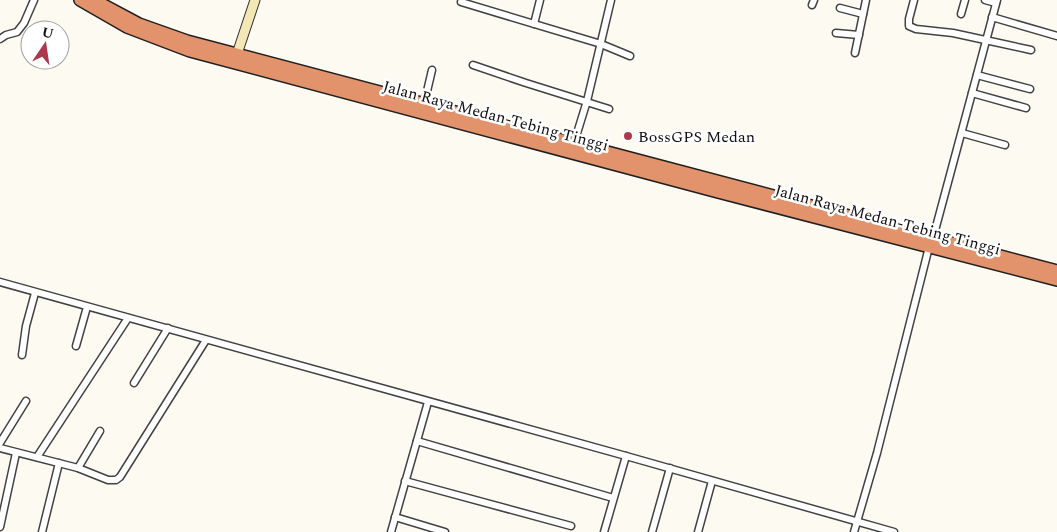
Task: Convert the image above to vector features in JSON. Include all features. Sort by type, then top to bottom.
[{"type":"highway","name":"Jalan Raya Medan-Tebing Tinggi","points":[[80,0],[127,27],[190,51],[718,192],[1057,271]]},
{"type":"highway","name":"Jalan Raya Medan-Tebing Tinggi","points":[[94,0],[154,29],[187,41],[574,143],[931,242],[1057,280]]},
{"type":"street","points":[[0,39],[17,32],[24,23],[34,0]]},
{"type":"street","points":[[237,54],[255,0]]},
{"type":"street","points":[[534,24],[540,0]]},
{"type":"street","points":[[574,143],[587,101],[611,0]]},
{"type":"street","points":[[855,53],[866,0]]},
{"type":"street","points":[[914,0],[909,26],[916,29],[953,33],[1031,50]]},
{"type":"street","points":[[961,14],[965,0]]},
{"type":"street","points":[[854,532],[879,445],[931,242],[996,2],[985,0]]},
{"type":"street","points":[[461,2],[601,44],[630,56]]},
{"type":"street","points":[[840,8],[863,14]]},
{"type":"street","points":[[992,17],[1057,36]]},
{"type":"street","points":[[836,33],[858,35]]},
{"type":"street","points":[[474,65],[609,109]]},
{"type":"street","points":[[424,104],[432,70]]},
{"type":"street","points":[[977,76],[1030,89]]},
{"type":"street","points":[[972,94],[1026,108]]},
{"type":"street","points":[[962,133],[1005,146]]},
{"type":"street","points":[[0,282],[894,532]]},
{"type":"street","points":[[22,355],[26,326],[35,293]]},
{"type":"street","points":[[76,346],[87,306]]},
{"type":"street","points":[[37,457],[128,318]]},
{"type":"street","points":[[134,383],[168,328]]},
{"type":"street","points":[[0,448],[78,468],[108,480],[118,479],[206,340]]},
{"type":"street","points":[[0,444],[26,401]]},
{"type":"street","points":[[391,532],[428,402]]},
{"type":"street","points":[[78,468],[100,431]]},
{"type":"street","points":[[417,441],[613,498]]},
{"type":"street","points":[[0,527],[16,452]]},
{"type":"street","points":[[604,532],[626,456]]},
{"type":"street","points":[[42,532],[59,463]]},
{"type":"street","points":[[652,532],[670,468]]},
{"type":"street","points":[[405,481],[571,526]]},
{"type":"street","points":[[698,532],[712,481]]},
{"type":"street","points":[[396,517],[445,532]]},
{"type":"place","name":"BossGPS Medan","points":[[628,136]]}]
